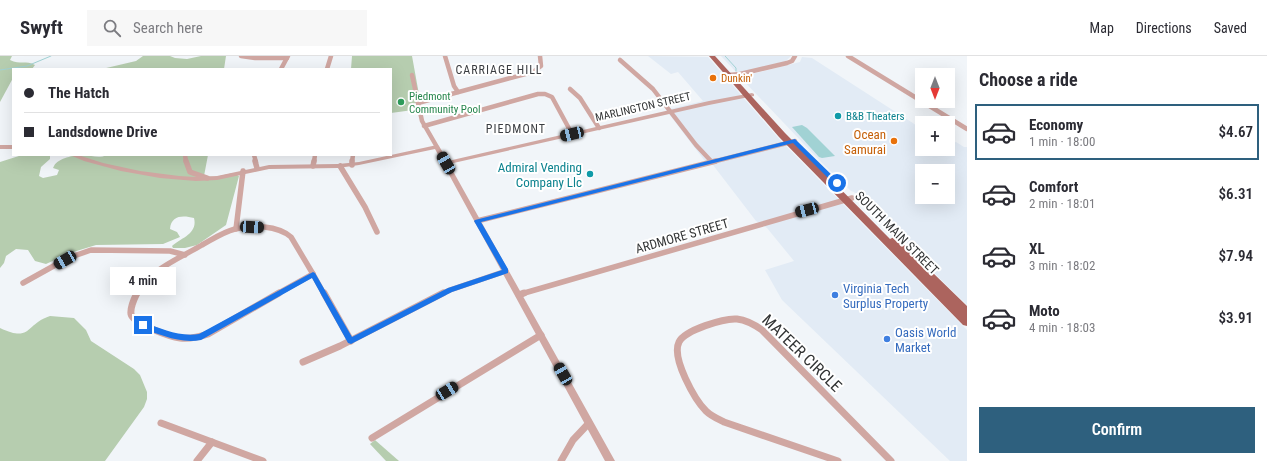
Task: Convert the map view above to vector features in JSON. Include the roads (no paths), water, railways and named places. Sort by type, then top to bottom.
[{"type":"main road","name":"SOUTH MAIN STREET","points":[[712,56],[731,75]]},
{"type":"main road","name":"SOUTH MAIN STREET","points":[[717,56],[749,96],[792,142],[967,322]]},
{"type":"main road","name":"SOUTH MAIN STREET","points":[[849,199],[967,312]]},
{"type":"street","points":[[241,56],[255,58],[287,57],[282,68]]},
{"type":"street","points":[[327,68],[332,56]]},
{"type":"street","points":[[451,56],[445,57],[454,86],[458,92]]},
{"type":"street","points":[[418,103],[533,72],[541,66],[540,56]]},
{"type":"street","points":[[731,75],[787,63],[792,61],[795,56]]},
{"type":"street","points":[[848,56],[967,129]]},
{"type":"street","points":[[620,60],[652,88],[711,161]]},
{"type":"street","points":[[412,75],[424,126],[506,271],[610,461]]},
{"type":"street","points":[[570,89],[580,98],[599,128]]},
{"type":"street","points":[[424,126],[538,94],[544,94],[553,98],[572,134]]},
{"type":"street","name":"MARLINGTON STREET","points":[[446,163],[671,111],[749,96]]},
{"type":"street","points":[[477,221],[711,161],[792,142]]},
{"type":"street","points":[[0,147],[12,147]]},
{"type":"street","points":[[75,156],[113,167],[160,176],[201,180],[257,168],[278,166],[352,165],[437,147]]},
{"type":"street","points":[[185,156],[186,164],[190,172],[201,177],[211,179]]},
{"type":"street","points":[[254,156],[257,168]]},
{"type":"street","points":[[313,166],[314,156]]},
{"type":"street","points":[[352,165],[353,156]]},
{"type":"street","points":[[340,166],[369,213],[377,232]]},
{"type":"street","points":[[236,229],[243,171]]},
{"type":"street","name":"ARDMORE STREET","points":[[519,295],[849,199]]},
{"type":"street","points":[[313,274],[201,336],[190,339],[180,338],[143,325],[135,321],[130,314],[133,301],[141,288],[160,270],[185,255],[223,234],[236,229],[248,227],[274,228],[287,233],[291,237],[313,274],[351,341]]},
{"type":"street","points":[[24,283],[68,258],[91,250],[170,251],[185,255]]},
{"type":"street","points":[[302,362],[351,341],[450,290],[506,271]]},
{"type":"street","name":"MATEER CIRCLE","points":[[838,461],[724,422],[708,413],[696,399],[678,358],[677,348],[682,338],[691,332],[729,320],[741,320],[755,325],[762,330],[891,461]]},
{"type":"street","points":[[372,438],[541,335]]},
{"type":"street","points":[[160,423],[263,461]]},
{"type":"street","points":[[561,461],[572,440],[590,423]]},
{"type":"street","points":[[197,461],[212,442]]},
{"type":"water","points":[[802,125],[807,128],[835,156],[819,157],[792,127]]},
{"type":"waterway","points":[[14,68],[27,66],[51,56]]},
{"type":"waterway","points":[[725,56],[736,68],[736,71]]},
{"type":"waterway","points":[[0,70],[12,68]]},
{"type":"place","name":"Dunkin'","points":[[713,78]]},
{"type":"place","name":"Piedmont Community Pool","points":[[401,102]]},
{"type":"place","name":"B&B Theaters","points":[[838,116]]},
{"type":"place","name":"Ocean Samurai","points":[[894,141]]},
{"type":"place","name":"Admiral Vending Company Llc","points":[[590,174]]},
{"type":"place","name":"Virginia Tech Surplus Property","points":[[835,295]]},
{"type":"place","name":"Oasis World Market","points":[[887,339]]},
{"type":"district","name":"CARRIAGE HILL","points":[[499,70]]},
{"type":"district","name":"PIEDMONT","points":[[516,129]]}]
